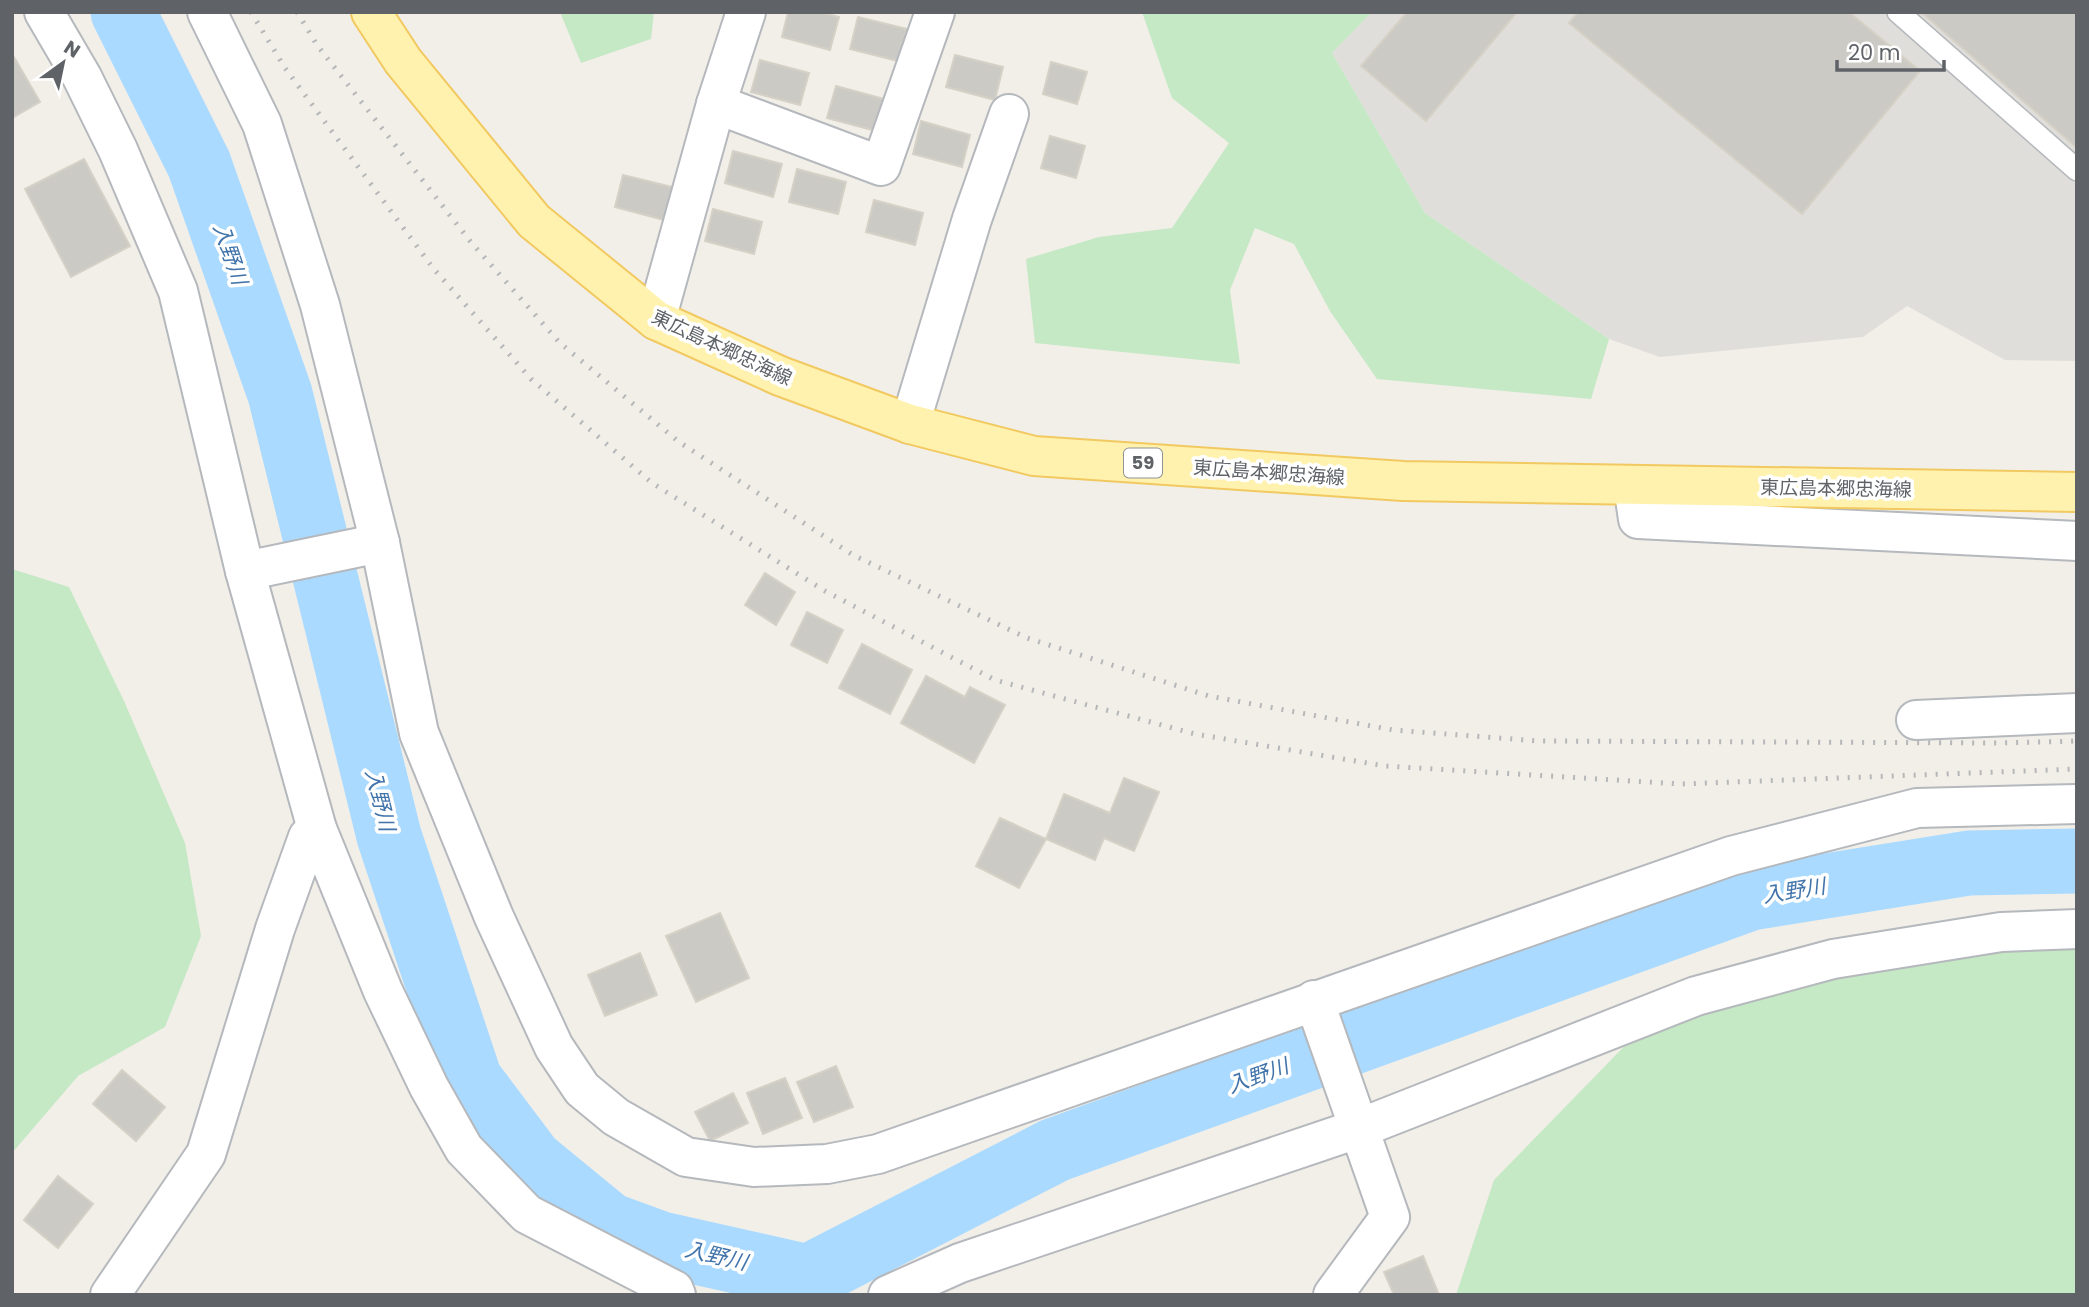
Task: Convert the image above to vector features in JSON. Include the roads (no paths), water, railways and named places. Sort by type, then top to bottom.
[{"type":"main road","name":"東広島本郷忠海線","points":[[371,12],[403,61],[534,221],[656,320],[780,376],[910,424],[1034,456],[1403,481],[2077,492]]},
{"type":"street","points":[[44,12],[82,77],[118,150],[178,291],[245,571],[317,829],[383,991],[429,1087],[464,1149],[527,1214],[673,1293]]},
{"type":"street","points":[[207,12],[262,124],[320,305],[380,543],[419,733],[494,917],[554,1047],[582,1089],[616,1117],[685,1157],[754,1167],[827,1164],[878,1154],[1731,856],[1917,808],[2077,804]]},
{"type":"street","points":[[656,320],[716,104],[746,12]]},
{"type":"street","points":[[716,104],[881,166],[935,12]]},
{"type":"street","points":[[910,424],[972,219],[1009,114]]},
{"type":"street","points":[[1633,485],[1638,519],[2077,541]]},
{"type":"street","points":[[245,571],[380,543]]},
{"type":"street","points":[[1916,720],[2077,713]]},
{"type":"street","points":[[110,1295],[206,1154],[275,929],[308,837],[317,829]]},
{"type":"street","points":[[888,1295],[960,1263],[1358,1121],[1696,996],[1833,959],[2001,932],[2077,929]]},
{"type":"street","points":[[1314,1000],[1390,1217],[1332,1295]]},
{"type":"lane","points":[[1898,12],[2077,170]]},
{"type":"waterway","name":"入野川","points":[[123,12],[199,164],[280,394],[389,836],[470,1080],[531,1161],[609,1225],[661,1244],[808,1277],[1055,1150],[1751,898],[1969,863],[2077,861]]},
{"type":"waterway","points":[[800,1295],[808,1277]]},
{"type":"railway","points":[[251,12],[285,68],[433,268],[531,379],[652,483],[825,591],[995,680],[1195,734],[1385,766],[1681,784],[2077,769]]},
{"type":"railway","points":[[297,12],[317,45],[470,241],[560,343],[679,442],[853,555],[1027,638],[1209,696],[1393,730],[1539,741],[2077,741]]}]
